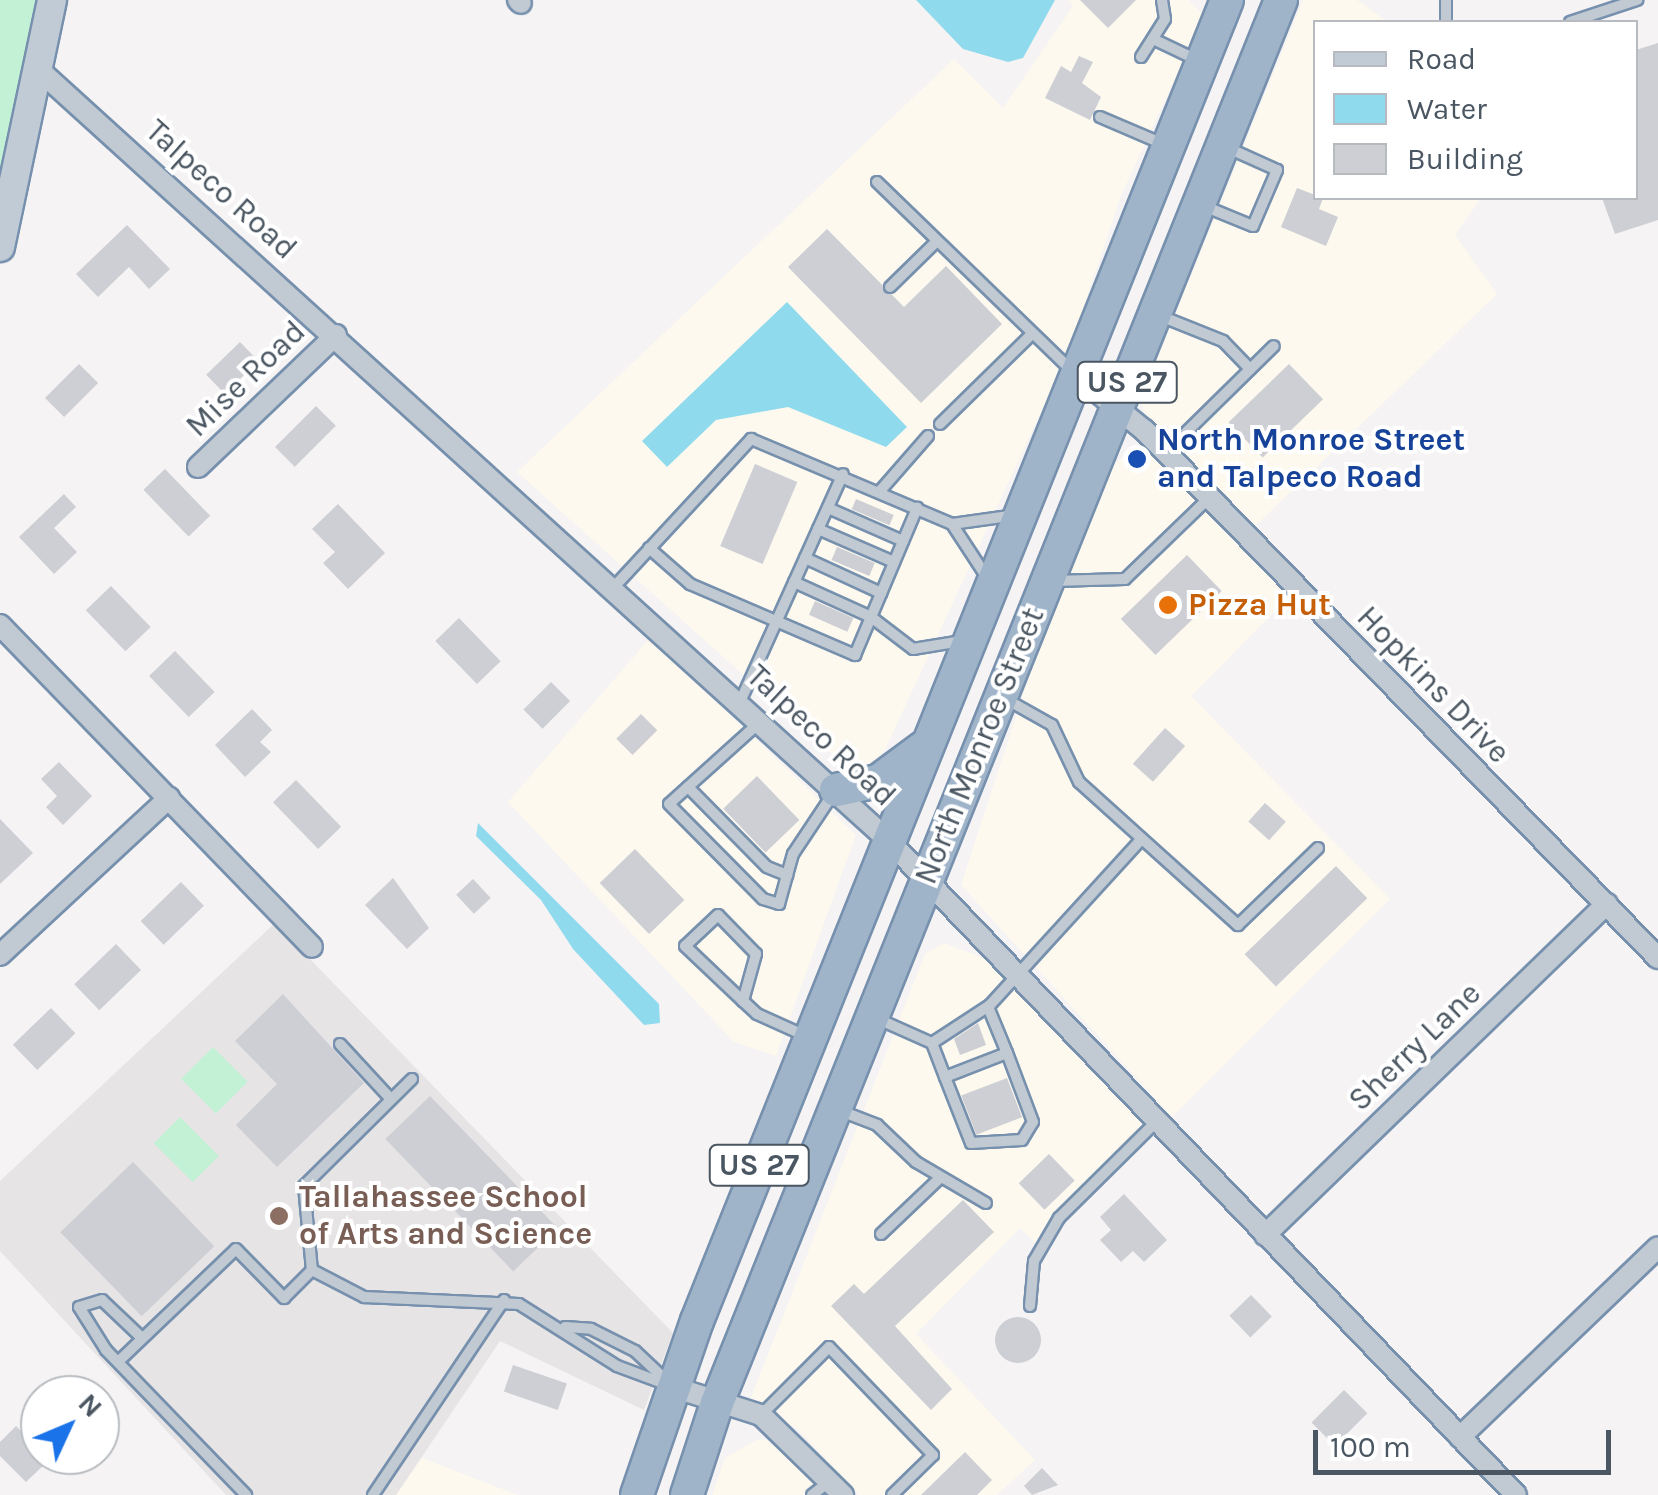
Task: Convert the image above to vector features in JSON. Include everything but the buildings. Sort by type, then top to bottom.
[{"type":"highway","name":"North Monroe Street","points":[[637,1495],[673,1387],[810,1038],[1228,0]]},
{"type":"highway","name":"North Monroe Street","points":[[687,1495],[717,1403],[1281,0]]},
{"type":"highway","points":[[1164,155],[1203,193]]},
{"type":"highway","points":[[836,790],[878,781],[928,744]]},
{"type":"main road","points":[[0,247],[52,0]]},
{"type":"street","name":"Talpeco Road","points":[[38,69],[336,334],[889,840],[1516,1495]]},
{"type":"street","name":"Mise Road","points":[[198,467],[336,334]]},
{"type":"street","name":"Hopkins Drive","points":[[1075,374],[1166,452],[1658,958]]},
{"type":"street","points":[[0,625],[312,947]]},
{"type":"street","points":[[0,954],[169,798]]},
{"type":"street","name":"Sherry Lane","points":[[1265,1235],[1607,904]]},
{"type":"street","points":[[1460,1437],[1658,1247]]},
{"type":"street","points":[[673,1387],[761,1416],[836,1488]]},
{"type":"lane","points":[[1142,57],[1165,19],[1162,0]]},
{"type":"lane","points":[[1576,20],[1638,0]]},
{"type":"lane","points":[[1152,39],[1202,62]]},
{"type":"lane","points":[[1100,117],[1164,155]]},
{"type":"lane","points":[[1203,193],[1254,226],[1277,170],[1222,146]]},
{"type":"lane","points":[[877,182],[1031,336],[1075,374]]},
{"type":"lane","points":[[890,287],[936,242]]},
{"type":"lane","points":[[1154,314],[1223,340],[1250,369]]},
{"type":"lane","points":[[940,424],[1031,336]]},
{"type":"lane","points":[[1166,452],[1274,346]]},
{"type":"lane","points":[[880,491],[928,436]]},
{"type":"lane","points":[[614,588],[751,438],[843,474],[952,524],[992,584]]},
{"type":"lane","points":[[740,702],[843,474]]},
{"type":"lane","points":[[1045,581],[1125,579],[1210,497]]},
{"type":"lane","points":[[828,508],[903,541]]},
{"type":"lane","points":[[649,548],[690,584],[855,655],[917,508]]},
{"type":"lane","points":[[952,524],[1019,514]]},
{"type":"lane","points":[[818,530],[894,562]]},
{"type":"lane","points":[[806,558],[881,593]]},
{"type":"lane","points":[[794,582],[871,617],[913,650],[968,639]]},
{"type":"lane","points":[[1000,696],[1052,725],[1079,782],[1140,842],[1238,924],[1318,848]]},
{"type":"lane","points":[[761,721],[669,804],[763,898],[779,904],[810,821],[836,790]]},
{"type":"lane","points":[[688,787],[767,867],[787,875]]},
{"type":"lane","points":[[932,1043],[988,1007],[1140,842]]},
{"type":"lane","points":[[743,1001],[756,954],[718,915],[685,946],[743,1001],[810,1038]]},
{"type":"lane","points":[[872,1016],[932,1043],[971,1143],[1022,1140],[1033,1122],[988,1007]]},
{"type":"lane","points":[[340,1044],[391,1100]]},
{"type":"lane","points":[[945,1076],[1007,1053]]},
{"type":"lane","points":[[312,1270],[304,1186],[412,1080]]},
{"type":"lane","points":[[835,1109],[878,1125],[940,1178],[986,1204]]},
{"type":"lane","points":[[1030,1306],[1034,1260],[1059,1218],[1157,1121]]},
{"type":"lane","points":[[881,1234],[940,1178]]},
{"type":"lane","points":[[120,1359],[236,1249],[284,1298],[312,1270]]},
{"type":"lane","points":[[312,1270],[364,1297],[504,1300],[564,1326],[616,1366],[673,1387]]},
{"type":"lane","points":[[373,1495],[504,1300]]},
{"type":"lane","points":[[142,1338],[107,1303],[84,1303],[83,1322],[246,1495]]},
{"type":"lane","points":[[564,1326],[591,1329],[635,1351],[673,1387]]},
{"type":"lane","points":[[761,1416],[829,1348],[934,1456],[892,1495]]},
{"type":"lane","points":[[812,1495],[836,1488]]},
{"type":"shaded area","points":[[1068,0],[1189,0],[1204,15],[1121,196],[1068,353],[885,750],[867,767],[846,767],[517,472],[954,59],[1003,108],[1073,6]]},
{"type":"shaded area","points":[[1303,0],[1357,0],[1385,20],[1313,20],[1313,200],[1480,200],[1455,235],[1497,294],[1253,528],[1145,415],[1141,399]]},
{"type":"shaded area","points":[[1135,445],[1150,447],[1292,594],[1191,696],[1390,899],[1172,1117],[961,885],[1054,600],[1106,472]]},
{"type":"shaded area","points":[[650,638],[856,835],[776,1056],[734,1042],[508,802]]},
{"type":"shaded area","name":"Tallahassee School of Arts and Science","points":[[275,923],[673,1333],[644,1410],[500,1341],[396,1495],[226,1495],[120,1381],[120,1375],[115,1375],[0,1251],[0,1181]]},
{"type":"shaded area","points":[[944,943],[989,960],[1154,1135],[1037,1245],[1020,1228],[916,1334],[1035,1460],[997,1495],[859,1495],[798,1430],[750,1400],[925,954]]},
{"type":"shaded area","points":[[758,1439],[774,1442],[831,1495],[712,1495],[725,1458]]},
{"type":"shaded area","points":[[422,1458],[518,1495],[396,1495]]},
{"type":"green space","points":[[0,0],[42,0],[0,199]]},
{"type":"green space","points":[[213,1047],[248,1082],[216,1113],[181,1079]]},
{"type":"green space","points":[[180,1117],[219,1156],[193,1182],[154,1143]]},
{"type":"water","points":[[916,0],[1055,0],[1023,58],[1008,62],[963,49]]},
{"type":"water","points":[[787,302],[907,427],[886,447],[788,407],[716,420],[667,467],[642,441]]},
{"type":"water","points":[[478,823],[659,1004],[660,1023],[644,1025],[573,949],[541,900],[476,836]]},
{"type":"place","name":"North Monroe Street and Talpeco Road","points":[[1137,459]]},
{"type":"place","name":"Pizza Hut","points":[[1168,605]]},
{"type":"place","name":"Tallahassee School of Arts and Science","points":[[279,1216]]}]
